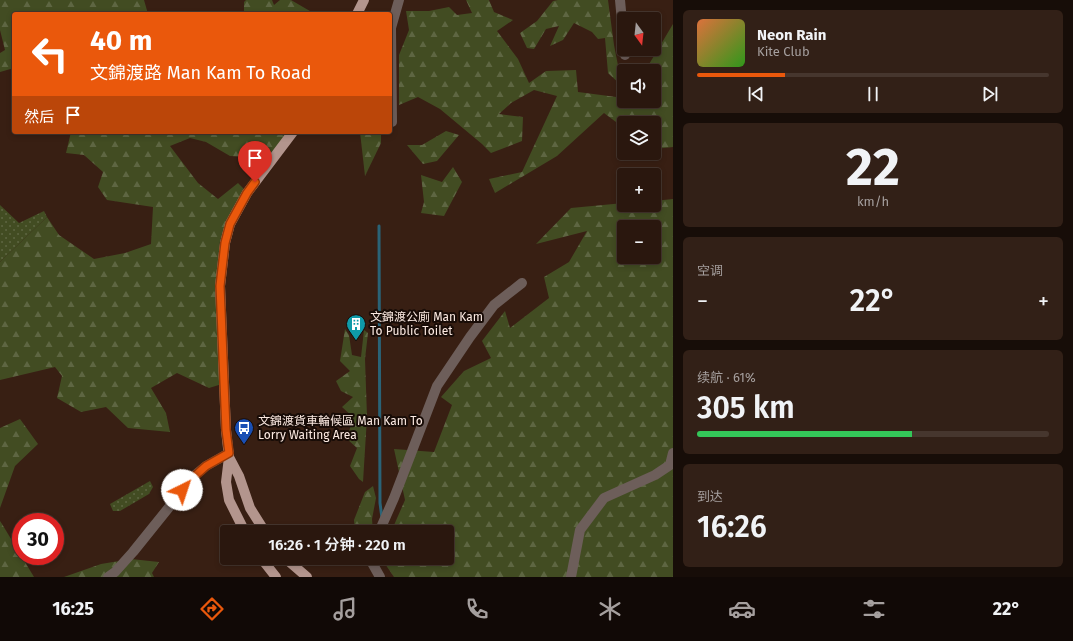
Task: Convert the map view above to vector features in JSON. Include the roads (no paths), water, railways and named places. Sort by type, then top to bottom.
[{"type":"main road","points":[[358,12],[364,0]]},
{"type":"main road","points":[[242,525],[229,500],[226,482],[229,455],[226,424],[220,286],[225,243],[230,224],[247,193],[292,134]]},
{"type":"main road","points":[[229,455],[239,476],[250,508],[261,525]]},
{"type":"main road","points":[[267,565],[276,577]]},
{"type":"main road","points":[[293,565],[307,577]]},
{"type":"street","points":[[392,25],[400,0]]},
{"type":"street","points":[[620,0],[621,12]]},
{"type":"street","points":[[382,525],[437,386],[470,337],[494,305],[522,283]]},
{"type":"street","points":[[571,577],[580,530],[604,498],[654,475],[670,464],[673,453]]},
{"type":"street","points":[[108,577],[115,572],[133,552],[196,475],[206,466],[229,455]]},
{"type":"street","points":[[373,565],[380,577]]},
{"type":"waterway","points":[[379,226],[380,503],[382,518]]},
{"type":"place","name":"文錦渡公廁 Man Kam To Public Toilet","points":[[356,341]]},
{"type":"place","name":"文錦渡貨車輪候區 Man Kam To Lorry Waiting Area","points":[[244,445]]}]
